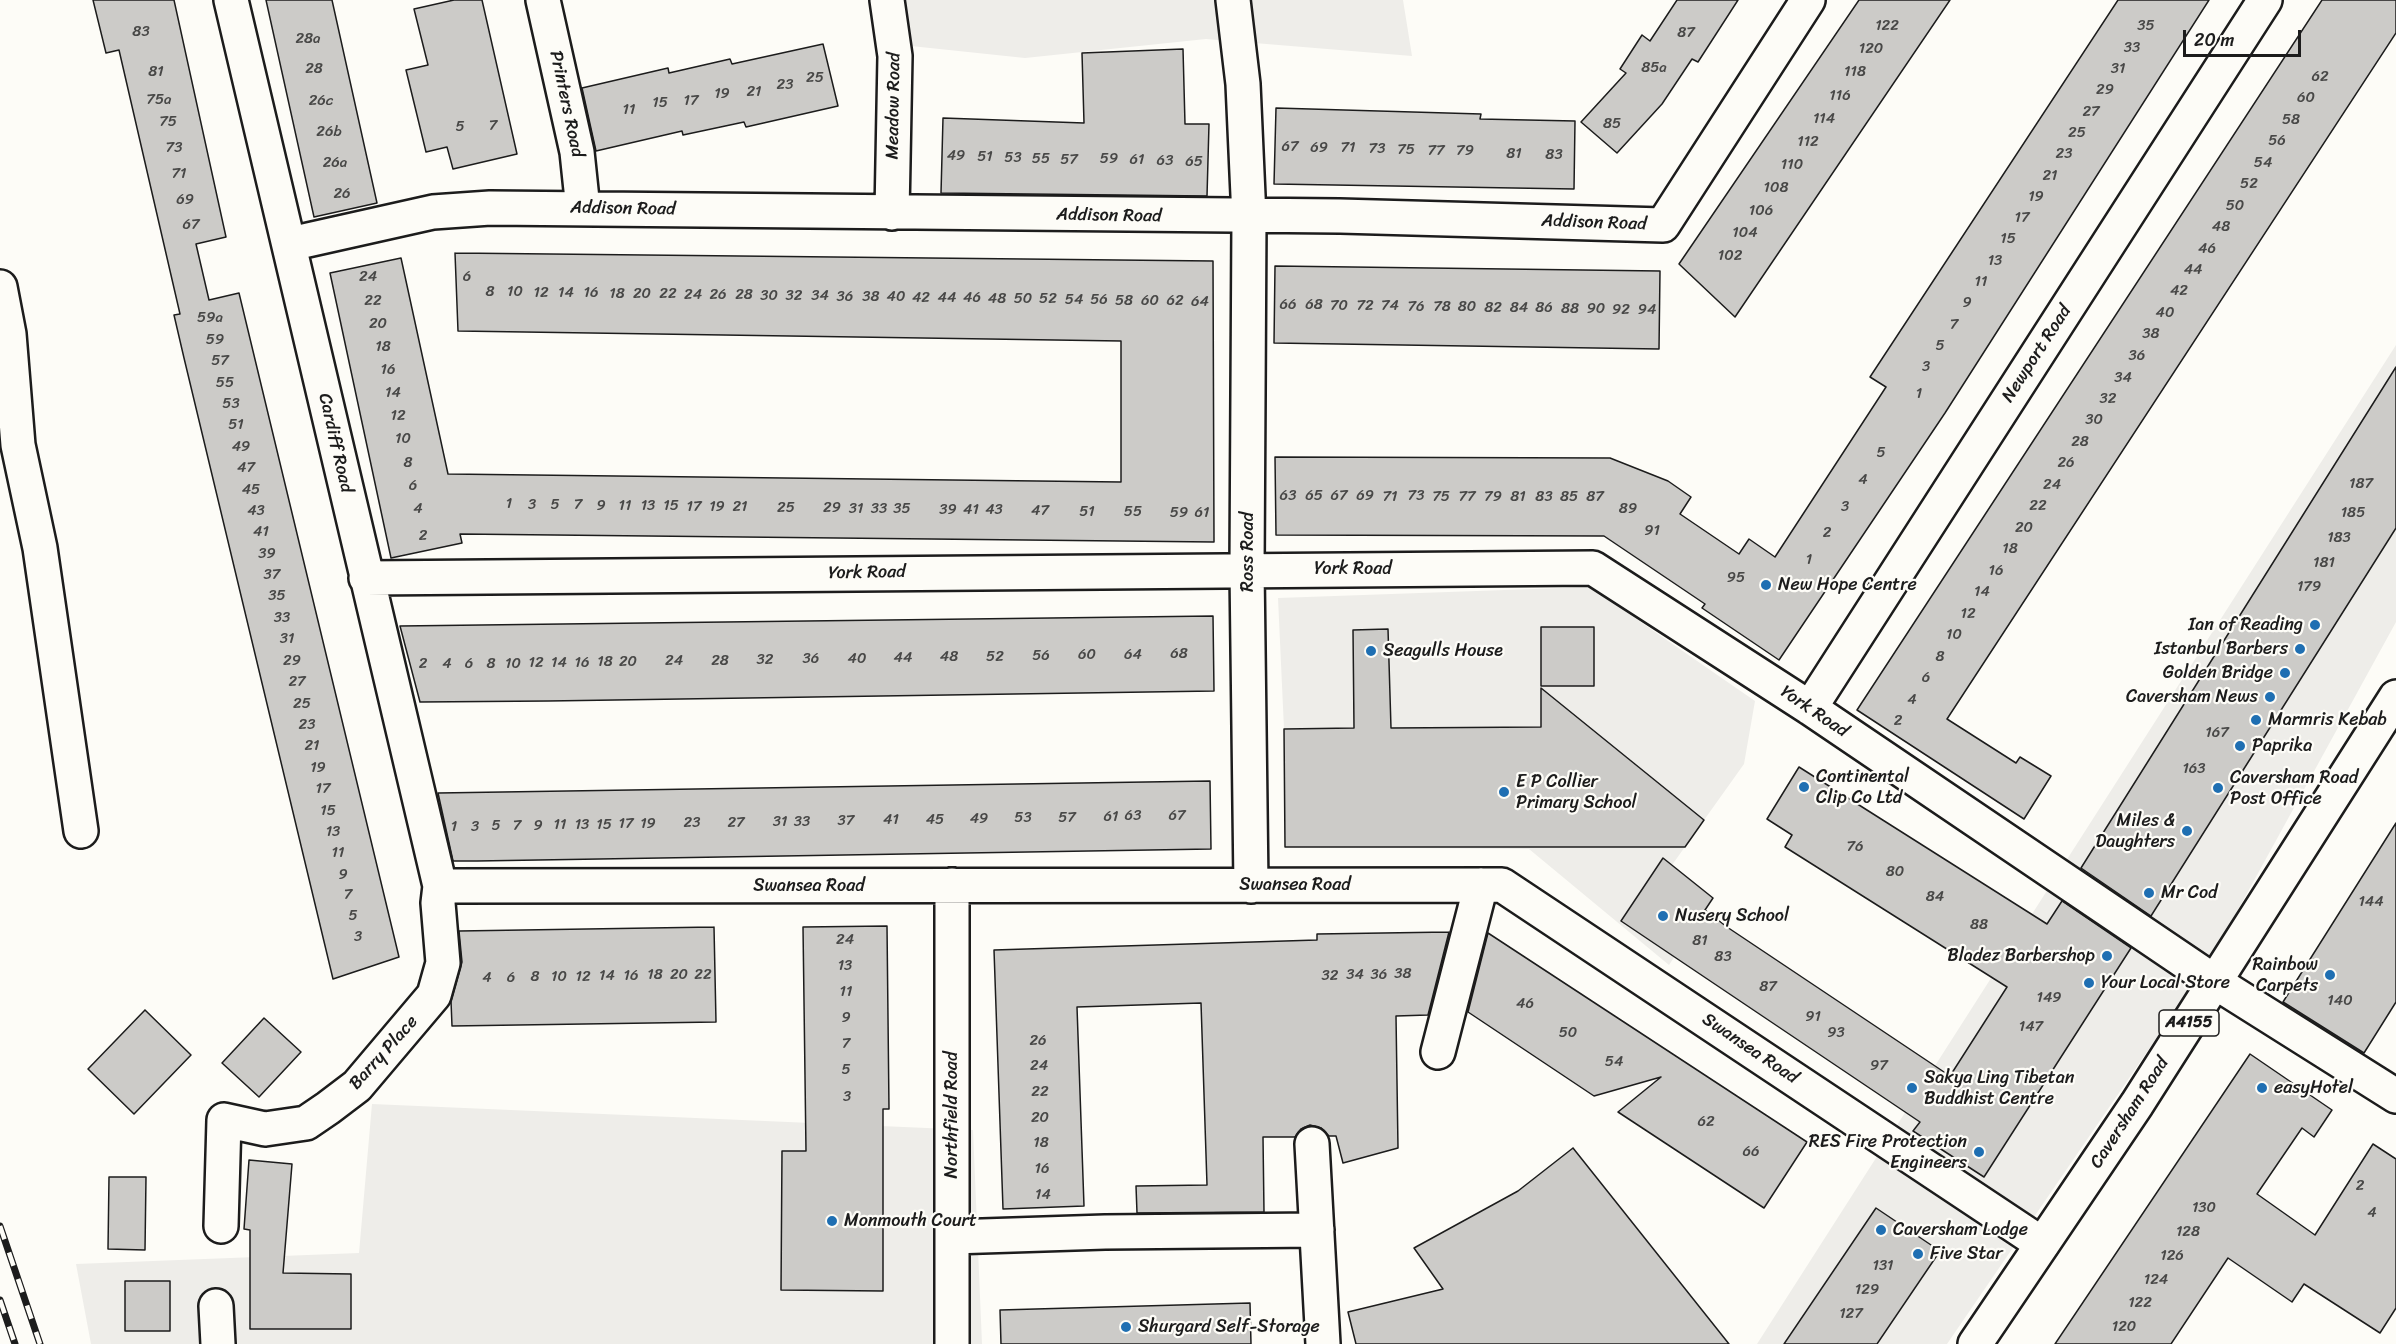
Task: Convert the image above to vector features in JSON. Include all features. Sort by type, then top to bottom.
[{"type":"street","name":"Cardiff Road","points":[[231,0],[440,886]]},
{"type":"street","name":"Printers Road","points":[[543,0],[577,152],[583,209]]},
{"type":"street","name":"Meadow Road","points":[[887,0],[895,56],[892,213]]},
{"type":"street","name":"Ross Road","points":[[1233,0],[1243,84],[1249,218],[1247,569],[1251,886]]},
{"type":"street","name":"Addison Road","points":[[290,244],[433,212],[490,208],[1249,218],[1340,216],[1663,225],[1808,0]]},
{"type":"street","name":"Newport Road","points":[[1810,708],[2265,0]]},
{"type":"street","points":[[0,287],[9,334],[18,445],[40,548],[81,831]]},
{"type":"street","name":"York Road","points":[[366,578],[1247,569],[1593,568],[1810,708],[2215,982],[2396,1096]]},
{"type":"street","name":"Caversham Road","points":[[1975,1344],[2137,1104],[2396,696]]},
{"type":"street","name":"Northfield Road","points":[[952,885],[952,1344]]},
{"type":"street","points":[[1438,1052],[1481,885]]},
{"type":"street","name":"Swansea Road","points":[[440,886],[1502,885],[2042,1244]]},
{"type":"street","name":"Barry Place","points":[[221,1226],[224,1120],[265,1129],[306,1123],[357,1086],[434,995],[443,963],[438,903],[440,886]]},
{"type":"street","points":[[1312,1144],[1323,1344]]},
{"type":"street","points":[[952,1238],[1105,1232],[1317,1230]]},
{"type":"street","points":[[216,1306],[218,1344]]},
{"type":"shaded area","points":[[900,0],[1403,0],[1412,56],[1206,39],[1025,58],[911,46]]},
{"type":"shaded area","points":[[2396,345],[2396,622],[2212,957],[1947,1344],[1757,1344]]},
{"type":"shaded area","name":"E P Collier Primary School","points":[[1590,587],[1755,701],[1744,764],[1672,865],[1713,898],[1669,965],[1529,849],[1285,847],[1284,729],[1278,598]]},
{"type":"shaded area","points":[[372,1104],[973,1130],[982,1344],[91,1344],[76,1264],[359,1253]]},
{"type":"building","points":[[93,0],[174,0],[226,237],[196,244],[209,300],[239,293],[399,957],[333,979],[174,315],[180,314],[119,50],[106,53]]},
{"type":"building","points":[[266,0],[332,0],[377,203],[314,217]]},
{"type":"building","points":[[454,0],[482,0],[517,154],[453,169],[447,147],[426,152],[406,70],[428,65],[414,9]]},
{"type":"building","points":[[1677,0],[1738,0],[1698,62],[1692,59],[1662,104],[1617,153],[1581,122],[1626,73],[1620,69],[1642,35],[1650,41]]},
{"type":"building","points":[[1859,0],[1950,0],[1735,317],[1679,264]]},
{"type":"building","points":[[2118,0],[2209,0],[1945,413],[1779,660],[1702,608],[1705,604],[1604,536],[1276,535],[1275,457],[1610,458],[1668,481],[1691,497],[1680,514],[1739,554],[1749,539],[1775,557],[1886,387],[1870,377]]},
{"type":"building","points":[[2322,0],[2396,0],[2396,33],[1947,719],[2016,763],[2020,757],[2051,776],[2024,819],[1857,710]]},
{"type":"building","points":[[823,44],[838,106],[746,127],[744,122],[683,135],[682,131],[596,151],[582,88],[668,68],[669,73],[730,59],[732,64]]},
{"type":"building","points":[[1183,49],[1185,124],[1209,124],[1207,196],[941,193],[943,118],[1084,123],[1082,53]]},
{"type":"building","points":[[1276,108],[1481,114],[1480,119],[1575,121],[1574,189],[1274,184]]},
{"type":"building","points":[[455,253],[1213,261],[1214,542],[460,534],[462,543],[391,558],[330,273],[401,258],[448,474],[1121,482],[1121,341],[458,331]]},
{"type":"building","points":[[1275,266],[1660,271],[1659,349],[1274,343]]},
{"type":"building","points":[[2396,367],[2396,528],[2151,916],[2081,868]]},
{"type":"building","points":[[1213,616],[1214,691],[548,701],[420,702],[400,626]]},
{"type":"building","points":[[1541,627],[1594,627],[1594,686],[1541,686]]},
{"type":"building","points":[[1388,629],[1391,728],[1541,727],[1541,688],[1704,820],[1685,847],[1285,847],[1284,729],[1354,728],[1353,630]]},
{"type":"building","points":[[1799,767],[2047,924],[2062,901],[2131,948],[1984,1177],[1913,1131],[1920,1122],[1621,921],[1663,858],[1713,898],[1705,910],[1727,927],[1950,1076],[2007,987],[1785,847],[1792,835],[1767,819]]},
{"type":"building","points":[[1210,781],[1211,849],[477,861],[453,861],[438,793]]},
{"type":"building","points":[[2396,823],[2396,1002],[2364,1053],[2283,1002]]},
{"type":"building","points":[[887,926],[889,1109],[883,1109],[883,1291],[781,1290],[782,1151],[806,1151],[803,927]]},
{"type":"building","points":[[714,927],[716,1022],[452,1026],[451,1001],[462,962],[459,931]]},
{"type":"building","points":[[1449,932],[1428,1015],[1396,1016],[1398,1148],[1343,1163],[1336,1136],[1329,1136],[1321,1128],[1310,1125],[1301,1129],[1295,1137],[1263,1137],[1264,1212],[1137,1213],[1136,1186],[1207,1185],[1201,1003],[1077,1007],[1084,1206],[1003,1209],[994,950],[1317,940],[1317,934]]},
{"type":"building","points":[[1488,933],[1807,1142],[1764,1208],[1618,1112],[1661,1077],[1594,1096],[1468,1012]]},
{"type":"building","points":[[145,1010],[191,1055],[134,1114],[88,1069]]},
{"type":"building","points":[[264,1018],[301,1052],[259,1097],[222,1063]]},
{"type":"building","points":[[2250,1054],[2332,1110],[2314,1137],[2302,1128],[2257,1194],[2315,1235],[2373,1144],[2396,1159],[2396,1308],[2380,1333],[2304,1284],[2292,1302],[2228,1258],[2171,1344],[2055,1344]]},
{"type":"building","points":[[1573,1148],[1729,1344],[1356,1344],[1348,1312],[1443,1289],[1414,1248],[1518,1191]]},
{"type":"building","points":[[249,1160],[292,1164],[283,1273],[351,1274],[351,1329],[250,1329],[250,1230],[244,1229]]},
{"type":"building","points":[[109,1177],[146,1177],[145,1250],[108,1249]]},
{"type":"building","points":[[1876,1208],[1940,1251],[1877,1344],[1784,1344]]},
{"type":"building","points":[[125,1281],[170,1281],[170,1331],[125,1331]]},
{"type":"building","name":"Shurgard Self-Storage","points":[[1250,1303],[1251,1344],[1001,1344],[1000,1310]]},
{"type":"railway","points":[[0,1226],[40,1344]]},
{"type":"railway","points":[[0,1300],[15,1344]]},
{"type":"place","name":"New Hope Centre","points":[[1766,585]]},
{"type":"place","name":"Ian of Reading","points":[[2315,625]]},
{"type":"place","name":"Istanbul Barbers","points":[[2300,649]]},
{"type":"place","name":"Seagulls House","points":[[1371,651]]},
{"type":"place","name":"Golden Bridge","points":[[2285,673]]},
{"type":"place","name":"Caversham News","points":[[2270,697]]},
{"type":"place","name":"Marmris Kebab","points":[[2256,720]]},
{"type":"place","name":"Paprika","points":[[2240,746]]},
{"type":"place","name":"Continental Clip Co Ltd","points":[[1804,787]]},
{"type":"place","name":"Caversham Road Post Office","points":[[2218,788]]},
{"type":"place","name":"E P Collier Primary School","points":[[1504,792]]},
{"type":"place","name":"Miles & Daughters","points":[[2187,831]]},
{"type":"place","name":"Mr Cod","points":[[2149,893]]},
{"type":"place","name":"Nusery School","points":[[1663,916]]},
{"type":"place","name":"Bladez Barbershop","points":[[2107,956]]},
{"type":"place","name":"Rainbow Carpets","points":[[2330,975]]},
{"type":"place","name":"Your Local Store","points":[[2089,983]]},
{"type":"place","name":"Sakya Ling Tibetan Buddhist Centre","points":[[1912,1088]]},
{"type":"place","name":"easyHotel","points":[[2262,1088]]},
{"type":"place","name":"RES Fire Protection Engineers","points":[[1979,1152]]},
{"type":"place","name":"Monmouth Court","points":[[832,1221]]},
{"type":"place","name":"Caversham Lodge","points":[[1881,1230]]},
{"type":"place","name":"Five Star","points":[[1918,1254]]},
{"type":"place","name":"Shurgard Self-Storage","points":[[1126,1327]]}]
